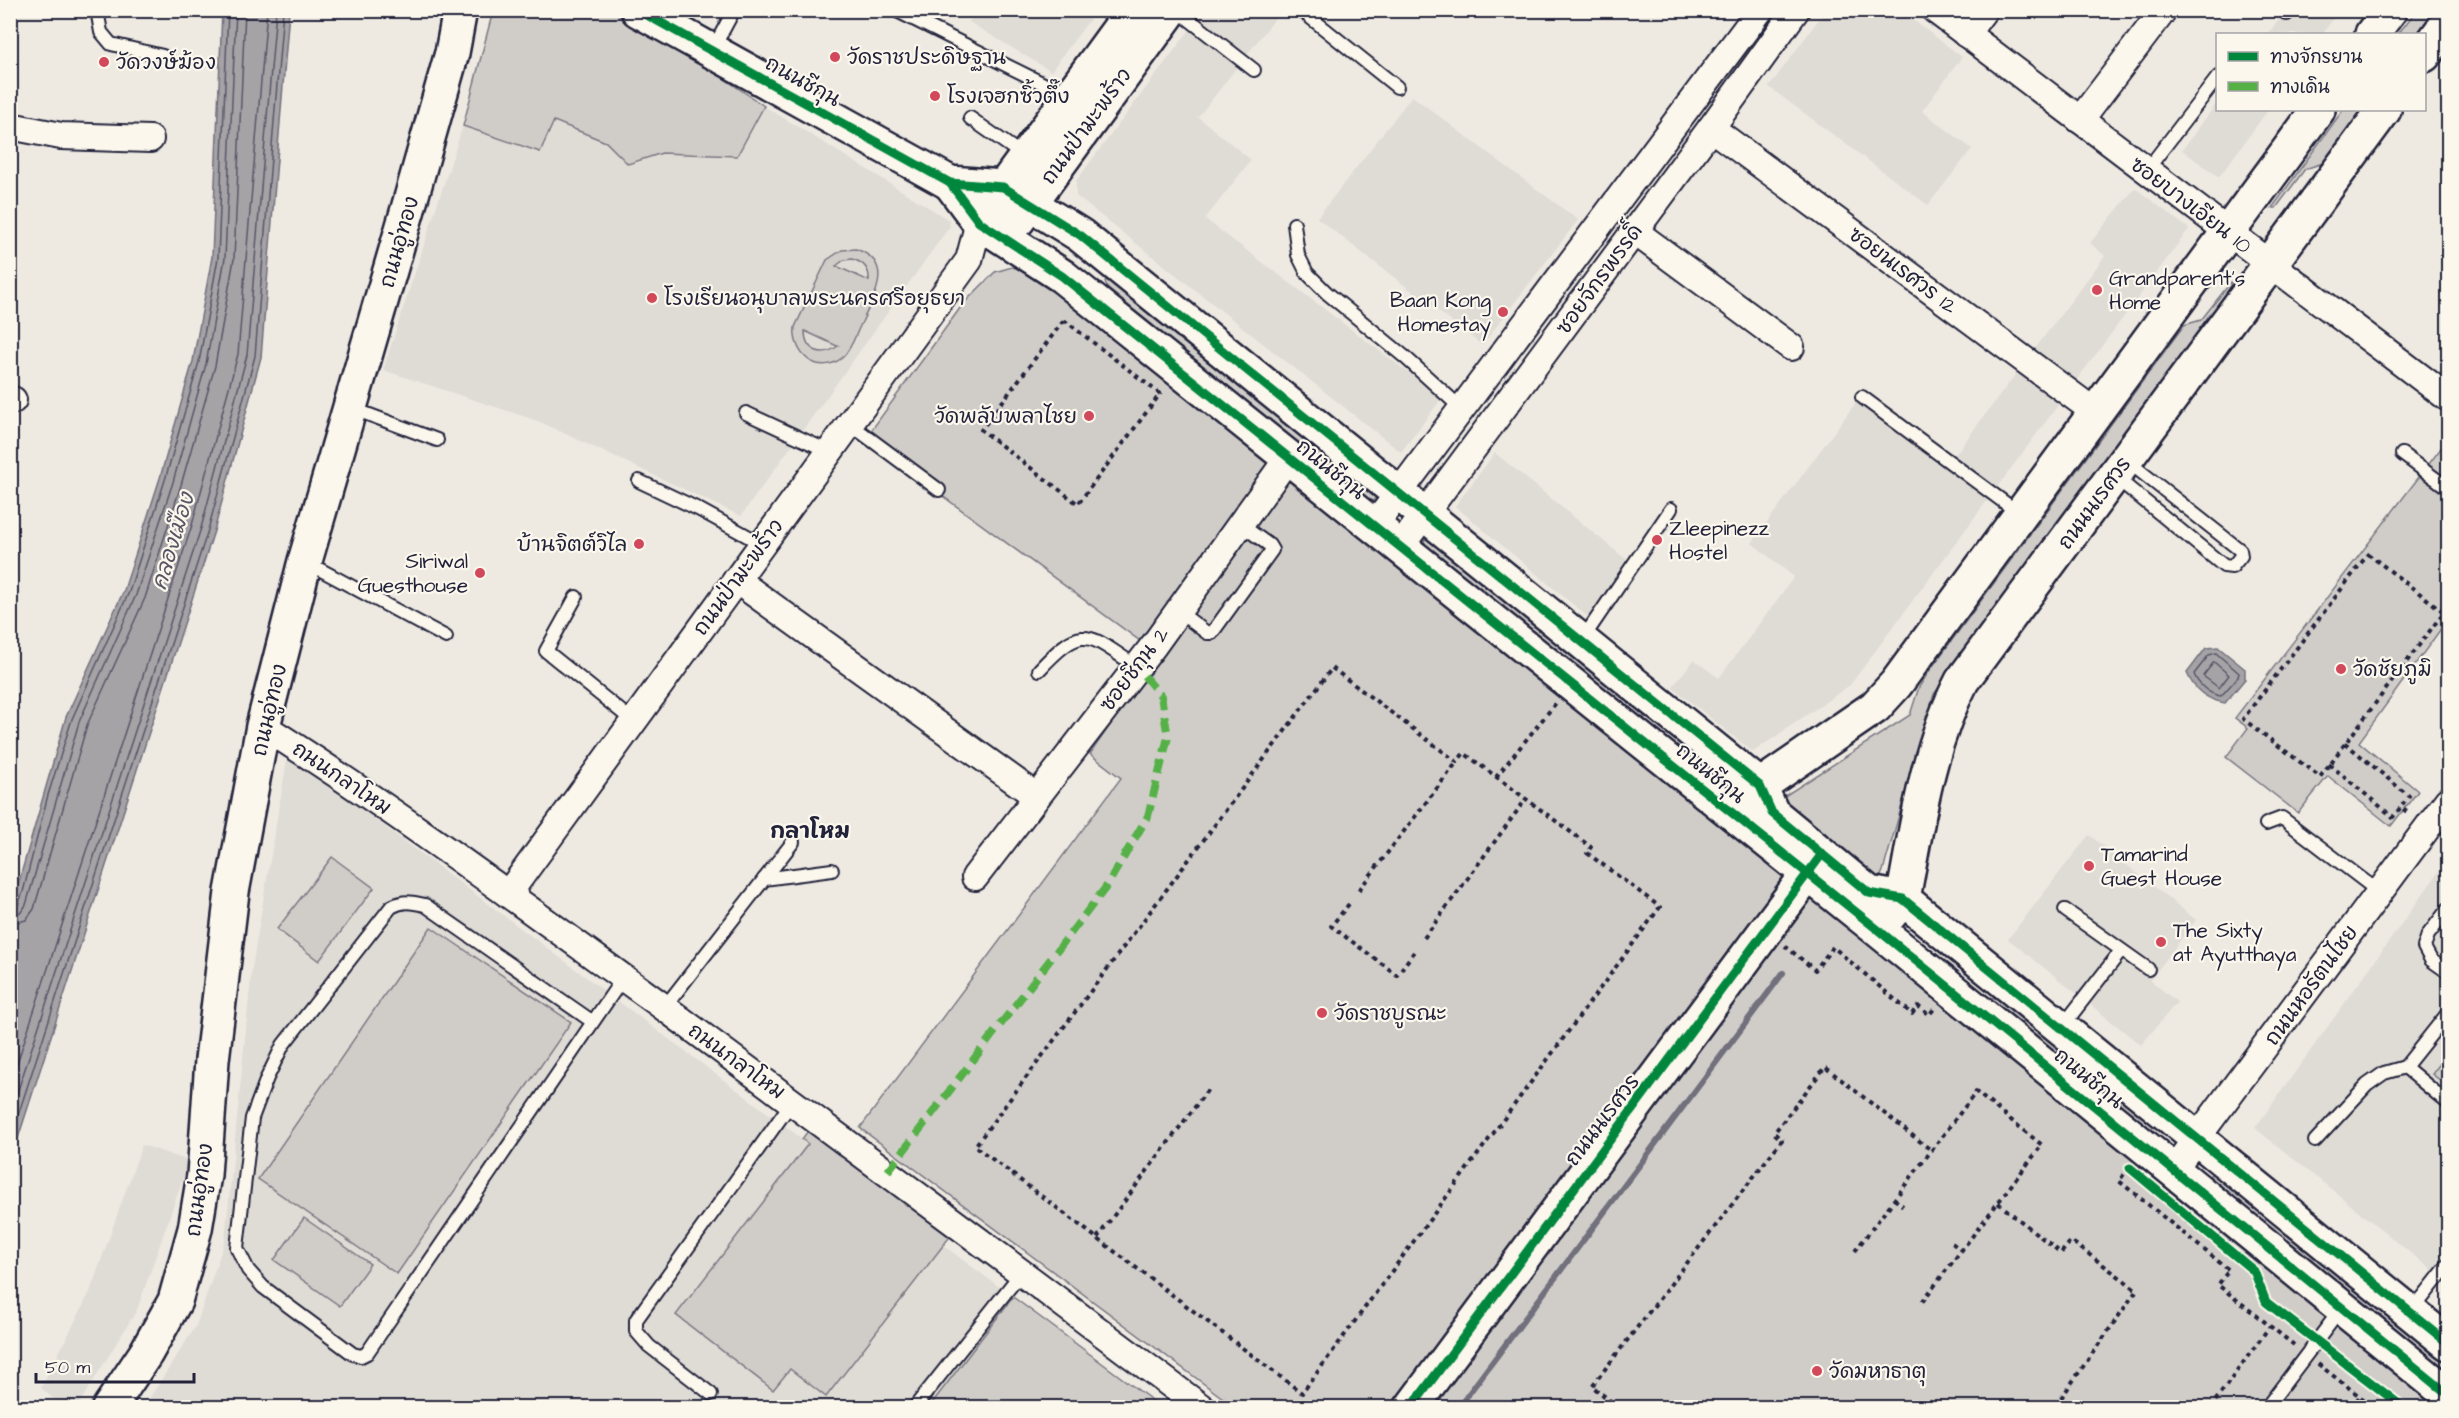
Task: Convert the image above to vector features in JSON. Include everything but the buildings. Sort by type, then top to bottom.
[{"type":"main road","name":"ถนนอู่ทอง","points":[[109,1407],[146,1353],[174,1301],[195,1229],[204,1176],[212,1060],[232,892],[264,726],[305,561],[434,120],[452,52],[460,10]]},
{"type":"main road","name":"ถนนชีกุน","points":[[638,10],[950,183],[1016,195],[1080,236],[1126,271],[1760,786],[1772,813],[1815,864],[1877,929],[2448,1394]]},
{"type":"main road","name":"ถนนป่ามะพร้าว","points":[[1016,195],[1025,157],[1133,10]]},
{"type":"main road","name":"ถนนป่ามะพร้าว","points":[[992,230],[1016,195],[1171,10]]},
{"type":"main road","points":[[2373,33],[2390,10]]},
{"type":"main road","points":[[2426,52],[2448,22]]},
{"type":"main road","points":[[1735,816],[1760,786],[1875,707],[1896,684],[2317,111]]},
{"type":"main road","name":"ถนนนเรศวร","points":[[1877,929],[1903,899],[1933,753],[1946,711],[1962,681],[2383,111]]},
{"type":"main road","name":"ถนนชีกุน","points":[[950,183],[992,230],[1053,269],[1735,816],[1869,893],[1903,899],[2448,1342]]},
{"type":"main road","name":"ถนนนเรศวร","points":[[1411,1407],[1815,864]]},
{"type":"street","name":"ซอยจักรพรรดิ์","points":[[1374,526],[1760,10]]},
{"type":"street","name":"ซอยจักรพรรดิ์","points":[[1400,547],[1712,128],[1796,10]]},
{"type":"street","name":"ซอยบางเอียน 10","points":[[1935,10],[2448,398]]},
{"type":"street","points":[[1966,34],[1984,10]]},
{"type":"street","points":[[2080,120],[2163,11]]},
{"type":"street","points":[[10,126],[61,135],[150,139]]},
{"type":"street","name":"ซอยนเรศวร 12","points":[[1712,128],[2096,412]]},
{"type":"street","name":"ถนนป่ามะพร้าว","points":[[508,894],[992,230]]},
{"type":"street","points":[[1634,231],[1791,347]]},
{"type":"street","points":[[1568,266],[1593,286]]},
{"type":"street","name":"ซอยชีกุน 2","points":[[975,877],[1178,611],[1288,458]]},
{"type":"street","points":[[736,580],[1036,796]]},
{"type":"street","name":"ถนนกลาโหม","points":[[264,726],[320,762],[508,894],[1202,1407]]},
{"type":"street","name":"ถนนหอรัตนไชย","points":[[2173,1170],[2448,800]]},
{"type":"lane","points":[[97,10],[101,32],[111,44],[163,56]]},
{"type":"lane","points":[[712,50],[734,10]]},
{"type":"lane","points":[[895,10],[1069,96]]},
{"type":"lane","points":[[1177,10],[1254,70]]},
{"type":"lane","points":[[1301,10],[1397,87]]},
{"type":"lane","points":[[2146,171],[2216,78]]},
{"type":"lane","points":[[970,118],[1025,157]]},
{"type":"lane","points":[[1294,224],[1298,255],[1307,273],[1326,293],[1406,358],[1462,409]]},
{"type":"lane","points":[[1862,397],[2021,515]]},
{"type":"lane","points":[[350,408],[437,440]]},
{"type":"lane","points":[[746,413],[830,452]]},
{"type":"lane","points":[[850,424],[939,490]]},
{"type":"lane","points":[[2402,454],[2448,488]]},
{"type":"lane","points":[[2120,467],[2240,550],[2241,556],[2232,567],[2224,566],[2120,467]]},
{"type":"lane","points":[[639,481],[698,509],[762,544]]},
{"type":"lane","points":[[1581,641],[1671,509]]},
{"type":"lane","points":[[1178,611],[1207,633],[1212,633],[1272,550],[1269,545],[1240,524]]},
{"type":"lane","points":[[305,561],[446,637]]},
{"type":"lane","points":[[576,597],[546,651],[633,721]]},
{"type":"lane","points":[[1039,670],[1069,641],[1082,637],[1094,638],[1136,666]]},
{"type":"lane","points":[[2266,824],[2282,818],[2379,892]]},
{"type":"lane","points":[[664,1008],[793,842]]},
{"type":"lane","points":[[764,879],[832,870]]},
{"type":"lane","points":[[593,1022],[425,905],[411,901],[391,907],[283,1045],[267,1078],[252,1118],[237,1248],[248,1270],[263,1287],[353,1354],[361,1356],[368,1353],[623,978]]},
{"type":"lane","points":[[2448,909],[2428,935],[2424,947],[2431,960],[2448,972]]},
{"type":"lane","points":[[2065,910],[2148,969]]},
{"type":"lane","points":[[2062,1028],[2121,951]]},
{"type":"lane","points":[[2315,1141],[2367,1085],[2384,1074],[2405,1067],[2448,1013]]},
{"type":"lane","points":[[2405,1067],[2448,1103]]},
{"type":"lane","points":[[711,1394],[649,1346],[636,1331],[636,1320],[792,1102]]},
{"type":"lane","points":[[2411,1312],[2448,1264]]},
{"type":"lane","points":[[914,1407],[1022,1272]]},
{"type":"lane","points":[[2266,1407],[2342,1308]]},
{"type":"path","points":[[1064,320],[1160,394],[1078,504],[981,430],[1064,320]]},
{"type":"path","points":[[2368,554],[2444,612],[2345,743],[2320,777],[2243,719],[2368,554]]},
{"type":"path","points":[[1359,890],[1464,753],[1591,847],[1587,853],[1660,907],[1302,1393],[975,1146],[1332,668],[1457,762]]},
{"type":"path","points":[[1496,777],[1572,685]]},
{"type":"path","points":[[2329,764],[2393,817],[2401,807],[2409,796],[2345,743]]},
{"type":"path","points":[[1424,938],[1526,799]]},
{"type":"path","points":[[2401,807],[2427,829]]},
{"type":"path","points":[[1349,904],[1331,926],[1397,975],[1414,952]]},
{"type":"path","points":[[1766,930],[1815,970],[1833,947],[1912,1014],[1918,1006],[1929,1015],[1935,1008],[1944,1015]]},
{"type":"path","points":[[1619,1407],[1592,1386],[1782,1140],[1774,1133],[1825,1067],[1931,1150]]},
{"type":"path","points":[[1097,1238],[1209,1088]]},
{"type":"path","points":[[1855,1251],[1976,1092],[2042,1145],[1922,1302]]},
{"type":"path","points":[[2138,1175],[2126,1165],[2118,1181],[2229,1270],[2218,1285],[2375,1407]]},
{"type":"path","points":[[1894,1199],[1903,1206]]},
{"type":"path","points":[[1998,1203],[2061,1253],[2071,1241],[2137,1290],[2054,1407]]},
{"type":"path","points":[[1952,1243],[1962,1250]]},
{"type":"path","points":[[2210,1407],[2270,1326]]},
{"type":"path","points":[[2351,1407],[2360,1396]]},
{"type":"shaded area","points":[[978,10],[1096,11],[1051,71],[969,22]]},
{"type":"shaded area","points":[[493,11],[613,11],[706,66],[764,106],[737,156],[662,153],[628,164],[606,142],[554,121],[540,152],[463,126]]},
{"type":"shaded area","points":[[1204,11],[1281,11],[1198,117],[1251,160],[1205,219],[1442,398],[1401,452],[1076,196],[1076,181]]},
{"type":"shaded area","points":[[1825,11],[1901,11],[1962,57],[1922,111],[1972,149],[1928,205],[1769,87]]},
{"type":"shaded area","points":[[2286,11],[2339,11],[2323,33],[2269,33]]},
{"type":"shaded area","points":[[2416,11],[2435,11],[2418,33],[2399,33]]},
{"type":"shaded area","points":[[1412,96],[1578,220],[1482,345],[1317,218]]},
{"type":"shaded area","points":[[2216,104],[2216,111],[2267,111],[2219,177],[2182,150]]},
{"type":"shaded area","name":"โรงเรียนอนุบาลพระนครศรีอยุธยา","points":[[764,106],[949,220],[950,226],[741,516],[538,421],[383,370],[463,126],[540,152],[553,121],[606,142],[628,164],[662,153],[737,156]]},
{"type":"shaded area","points":[[2342,111],[2361,111],[2323,163],[2305,169],[2276,208],[2272,208]]},
{"type":"shaded area","points":[[2135,188],[2189,229],[1850,685],[1753,752],[1672,687],[1694,660],[1719,678],[1794,577],[1752,543],[1863,393],[1951,460],[2105,256],[2090,243]]},
{"type":"shaded area","points":[[856,249],[868,255],[876,263],[879,271],[878,281],[872,302],[851,346],[842,358],[824,365],[815,363],[802,353],[795,337],[795,327],[827,260],[842,250]],"holes":[[[852,259],[865,267],[869,281],[836,266],[844,260]],[[805,331],[837,346],[838,346],[826,352],[811,348]]]},
{"type":"shaded area","points":[[1012,267],[1035,273],[2445,1407],[1235,1407],[860,1128],[1121,778],[1090,754],[1159,655],[865,439],[963,304],[995,272]]},
{"type":"shaded area","points":[[1111,278],[1377,494],[1377,498],[1372,501],[1368,500],[1107,288],[1105,281]]},
{"type":"shaded area","points":[[2231,282],[2233,285],[1934,694],[1883,871],[1880,878],[1874,880],[1782,804],[1783,797],[1910,715],[1919,687],[1930,670],[2184,325],[2201,320]]},
{"type":"shaded area","points":[[2448,439],[2448,619],[2359,742],[2418,791],[2391,826],[2328,776],[2298,813],[2226,757],[2248,728],[2235,718]]},
{"type":"shaded area","points":[[1495,453],[1628,561],[1588,617],[1455,506]]},
{"type":"shaded area","points":[[1430,536],[1640,705],[1645,720],[1720,781],[1720,784],[1426,547],[1424,540]]},
{"type":"shaded area","points":[[288,754],[801,1138],[810,1128],[944,1246],[1161,1407],[143,1408],[196,1326],[225,1240],[252,968]]},
{"type":"shaded area","points":[[2089,835],[2196,920],[2150,980],[2177,1002],[2141,1045],[2008,939]]},
{"type":"shaded area","points":[[332,857],[374,888],[319,961],[277,929]]},
{"type":"shaded area","points":[[2448,859],[2448,1283],[2255,1128]]},
{"type":"shaded area","points":[[431,927],[571,1022],[397,1274],[258,1179]]},
{"type":"shaded area","points":[[1910,935],[1987,997],[2003,999],[2154,1123],[2154,1127],[2148,1130]]},
{"type":"shaded area","points":[[2448,1053],[2448,1086],[2432,1074]]},
{"type":"shaded area","points":[[810,1128],[952,1234],[826,1397],[790,1369],[773,1390],[676,1315],[808,1144],[802,1139]]},
{"type":"shaded area","points":[[142,1145],[189,1161],[137,1310],[77,1407],[63,1407],[41,1388],[90,1292]]},
{"type":"shaded area","points":[[2215,1172],[2448,1360],[2448,1375],[2209,1180],[2209,1176]]},
{"type":"shaded area","points":[[304,1218],[370,1264],[340,1306],[274,1260]]},
{"type":"shaded area","points":[[1013,1297],[1161,1407],[929,1407]]},
{"type":"water","name":"คลองเมือง","points":[[222,11],[289,11],[261,357],[214,531],[11,1160],[11,909],[66,717],[124,590],[160,478],[193,361],[212,257]]},
{"type":"water","points":[[2218,647],[2245,669],[2245,679],[2225,703],[2202,693],[2187,673],[2206,648]]},
{"type":"waterway","points":[[1458,1408],[1783,973]]},
{"type":"marked path","points":[[888,1171],[1106,887],[1148,816],[1168,737],[1161,696],[1136,666]]},
{"type":"cycle path","points":[[638,10],[950,183],[1003,187],[1080,235],[1760,786],[1772,813],[1869,893],[1903,899],[2448,1343]]},
{"type":"cycle path","points":[[950,183],[979,222],[1062,276],[1877,929],[2448,1394]]},
{"type":"cycle path","points":[[1411,1408],[1822,854]]},
{"type":"cycle path","points":[[2130,1168],[2254,1271],[2266,1302],[2404,1408]]},
{"type":"place","name":"วัดราชประดิษฐาน","points":[[835,57]]},
{"type":"place","name":"วัดวงษ์ฆ้อง","points":[[104,62]]},
{"type":"place","name":"โรงเจฮกซิ้วตึ๊ง","points":[[935,96]]},
{"type":"place","name":"Grandparent's Home","points":[[2097,290]]},
{"type":"place","name":"โรงเรียนอนุบาลพระนครศรีอยุธยา","points":[[652,298]]},
{"type":"place","name":"Baan Kong Homestay","points":[[1503,312]]},
{"type":"place","name":"วัดพลับพลาไชย","points":[[1089,416]]},
{"type":"place","name":"Zleepinezz Hostel","points":[[1657,540]]},
{"type":"place","name":"บ้านจิตต์วิไล","points":[[639,544]]},
{"type":"place","name":"Siriwal Guesthouse","points":[[480,573]]},
{"type":"place","name":"วัดชัยภูมิ","points":[[2341,669]]},
{"type":"place","name":"Tamarind Guest House","points":[[2089,866]]},
{"type":"place","name":"The Sixty at Ayutthaya","points":[[2161,942]]},
{"type":"place","name":"วัดราชบูรณะ","points":[[1322,1013]]},
{"type":"place","name":"วัดมหาธาตุ","points":[[1817,1371]]},
{"type":"district","name":"กลาโหม","points":[[810,830]]}]
